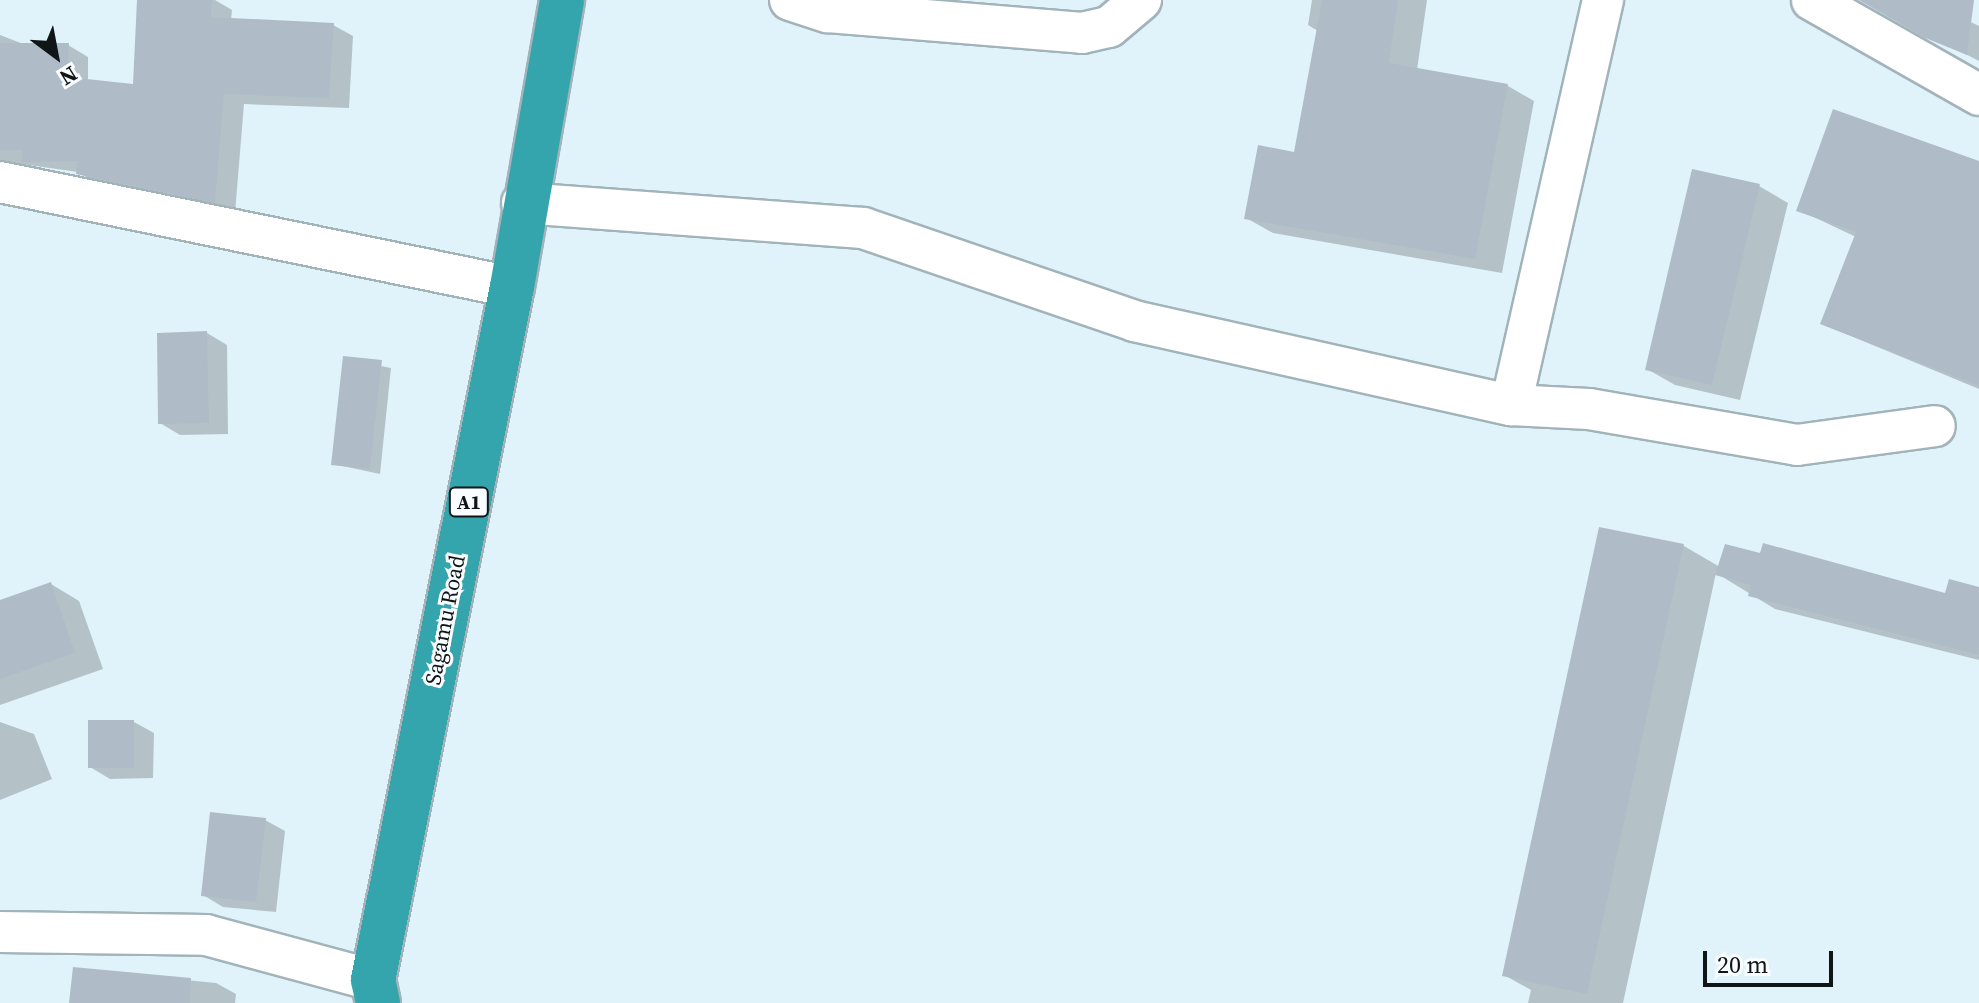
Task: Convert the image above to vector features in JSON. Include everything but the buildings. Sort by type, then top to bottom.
[{"type":"highway","name":"Sagamu Road","points":[[375,991],[512,287],[522,203],[562,0]]},
{"type":"street","points":[[790,0],[828,12],[1082,33],[1109,27],[1141,0]]},
{"type":"street","points":[[1511,405],[1603,0]]},
{"type":"street","points":[[1812,0],[1979,95]]},
{"type":"street","points":[[0,182],[512,287]]},
{"type":"street","points":[[522,203],[863,228],[1134,321],[1511,405],[1589,409],[1797,445],[1935,426]]},
{"type":"street","points":[[0,932],[206,935],[375,991]]}]
